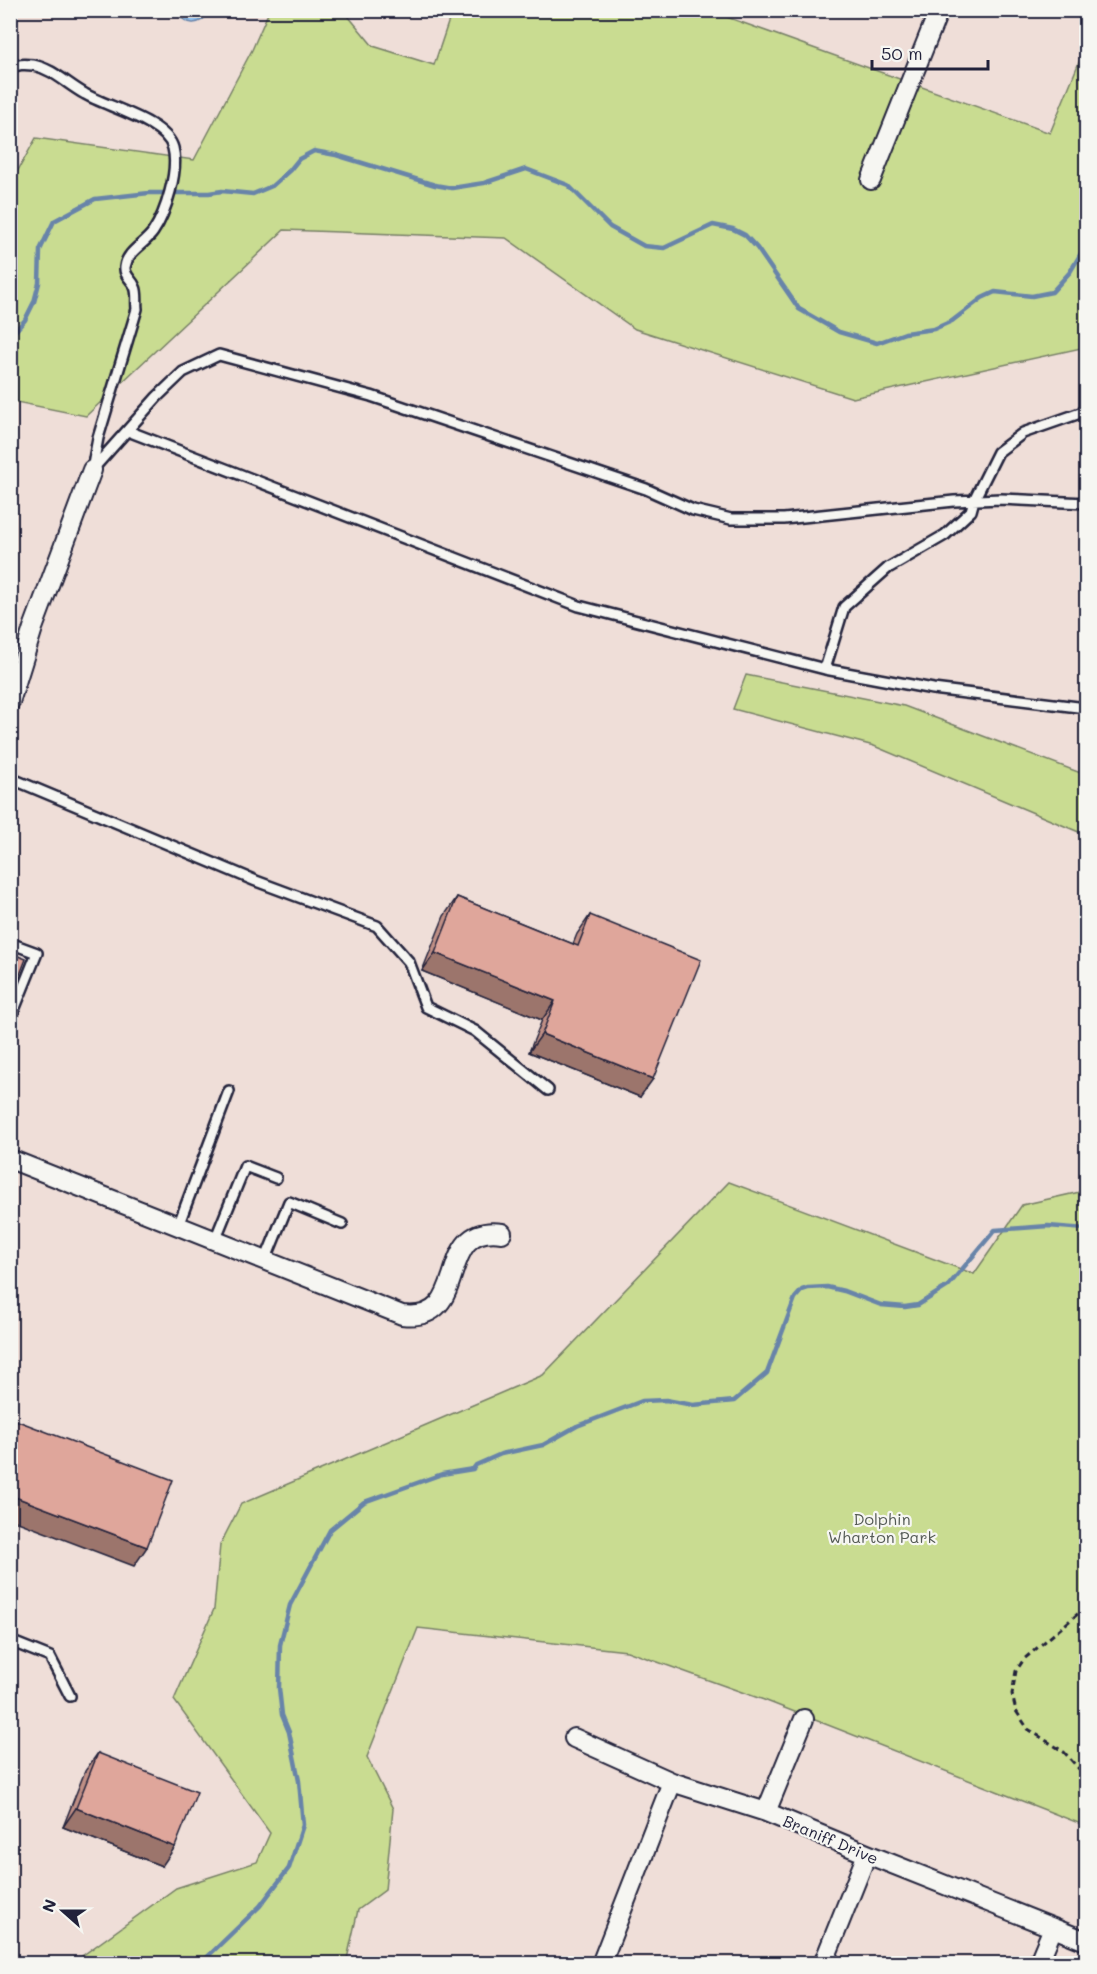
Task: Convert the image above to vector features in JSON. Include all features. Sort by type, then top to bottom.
[{"type":"street","points":[[871,180],[939,10]]},
{"type":"street","points":[[10,702],[33,628],[92,471]]},
{"type":"street","points":[[10,1159],[402,1315],[416,1317],[431,1312],[443,1298],[465,1243],[474,1235],[489,1231],[502,1233]]},
{"type":"street","points":[[766,1812],[804,1719]]},
{"type":"street","name":"Braniff Drive","points":[[574,1738],[672,1782],[766,1812],[1086,1941]]},
{"type":"street","points":[[601,1964],[672,1782]]},
{"type":"street","points":[[823,1964],[867,1854]]},
{"type":"street","points":[[1038,1964],[1053,1928]]},
{"type":"lane","points":[[10,68],[18,64],[34,65],[59,75],[84,93],[146,122],[165,134],[173,147],[168,200],[153,232],[129,255],[125,266],[126,274],[135,287],[137,309],[98,438],[92,471]]},
{"type":"lane","points":[[92,471],[157,397],[183,372],[219,355],[371,396],[646,489],[693,510],[731,519],[784,519],[974,500],[1086,503]]},
{"type":"lane","points":[[825,669],[844,607],[888,568],[945,535],[971,511],[974,500],[998,452],[1023,433],[1086,411]]},
{"type":"lane","points":[[128,431],[579,606],[825,669],[933,689],[1086,708]]},
{"type":"lane","points":[[10,778],[256,881],[377,926],[409,962],[426,1007],[475,1030],[548,1090]]},
{"type":"lane","points":[[10,943],[37,953],[10,1020]]},
{"type":"lane","points":[[178,1226],[229,1091]]},
{"type":"lane","points":[[215,1240],[245,1166],[276,1178]]},
{"type":"lane","points":[[265,1261],[289,1202],[342,1224]]},
{"type":"lane","points":[[10,1641],[50,1656],[70,1696]]},
{"type":"path","points":[[1086,1607],[1024,1659],[1017,1671],[1012,1694],[1016,1712],[1028,1728],[1064,1752],[1086,1778]]},
{"type":"green space","points":[[269,11],[344,11],[373,46],[434,65],[452,11],[710,11],[1050,133],[1086,45],[1086,347],[853,398],[635,329],[506,238],[284,230],[86,416],[11,401],[11,183],[36,138],[194,160],[252,50]]},
{"type":"green space","points":[[746,675],[904,706],[1086,775],[1086,835],[874,746],[733,709]]},
{"type":"green space","name":"Dolphin Wharton Park","points":[[729,1182],[974,1274],[1022,1205],[1084,1191],[1086,1188],[1086,1826],[764,1700],[627,1651],[418,1628],[367,1757],[393,1809],[385,1890],[358,1910],[347,1959],[339,1964],[71,1964],[176,1888],[257,1862],[270,1833],[174,1700],[214,1609],[220,1545],[241,1504],[543,1375]]},
{"type":"water","points":[[174,11],[211,11],[202,20],[193,23],[184,20]]},
{"type":"building","points":[[457,897],[578,946],[590,915],[701,960],[653,1079],[542,1034],[555,1001],[435,953]]},
{"type":"building","points":[[10,953],[26,959],[10,1000]]},
{"type":"building","points":[[10,1418],[173,1480],[147,1547],[10,1495]]},
{"type":"building","points":[[98,1753],[197,1792],[175,1847],[76,1808]]},
{"type":"waterway","points":[[10,337],[25,320],[34,302],[39,283],[40,250],[54,221],[95,199],[149,193],[222,191],[253,194],[272,186],[299,159],[314,151],[336,155],[452,188],[484,183],[526,169],[568,185],[610,227],[644,246],[664,248],[713,225],[733,229],[745,235],[757,248],[799,309],[839,332],[877,343],[905,333],[934,329],[952,321],[982,298],[995,292],[1032,296],[1052,292],[1070,272],[1086,245]]},
{"type":"waterway","points":[[200,1964],[260,1906],[289,1868],[303,1825],[299,1781],[289,1732],[282,1715],[279,1688],[280,1645],[290,1605],[330,1530],[364,1502],[442,1474],[473,1469],[476,1465],[501,1454],[543,1445],[577,1426],[642,1401],[666,1400],[693,1405],[734,1401],[767,1373],[795,1298],[802,1290],[827,1287],[881,1305],[905,1307],[918,1305],[948,1286],[995,1230],[1048,1226],[1086,1229]]}]
